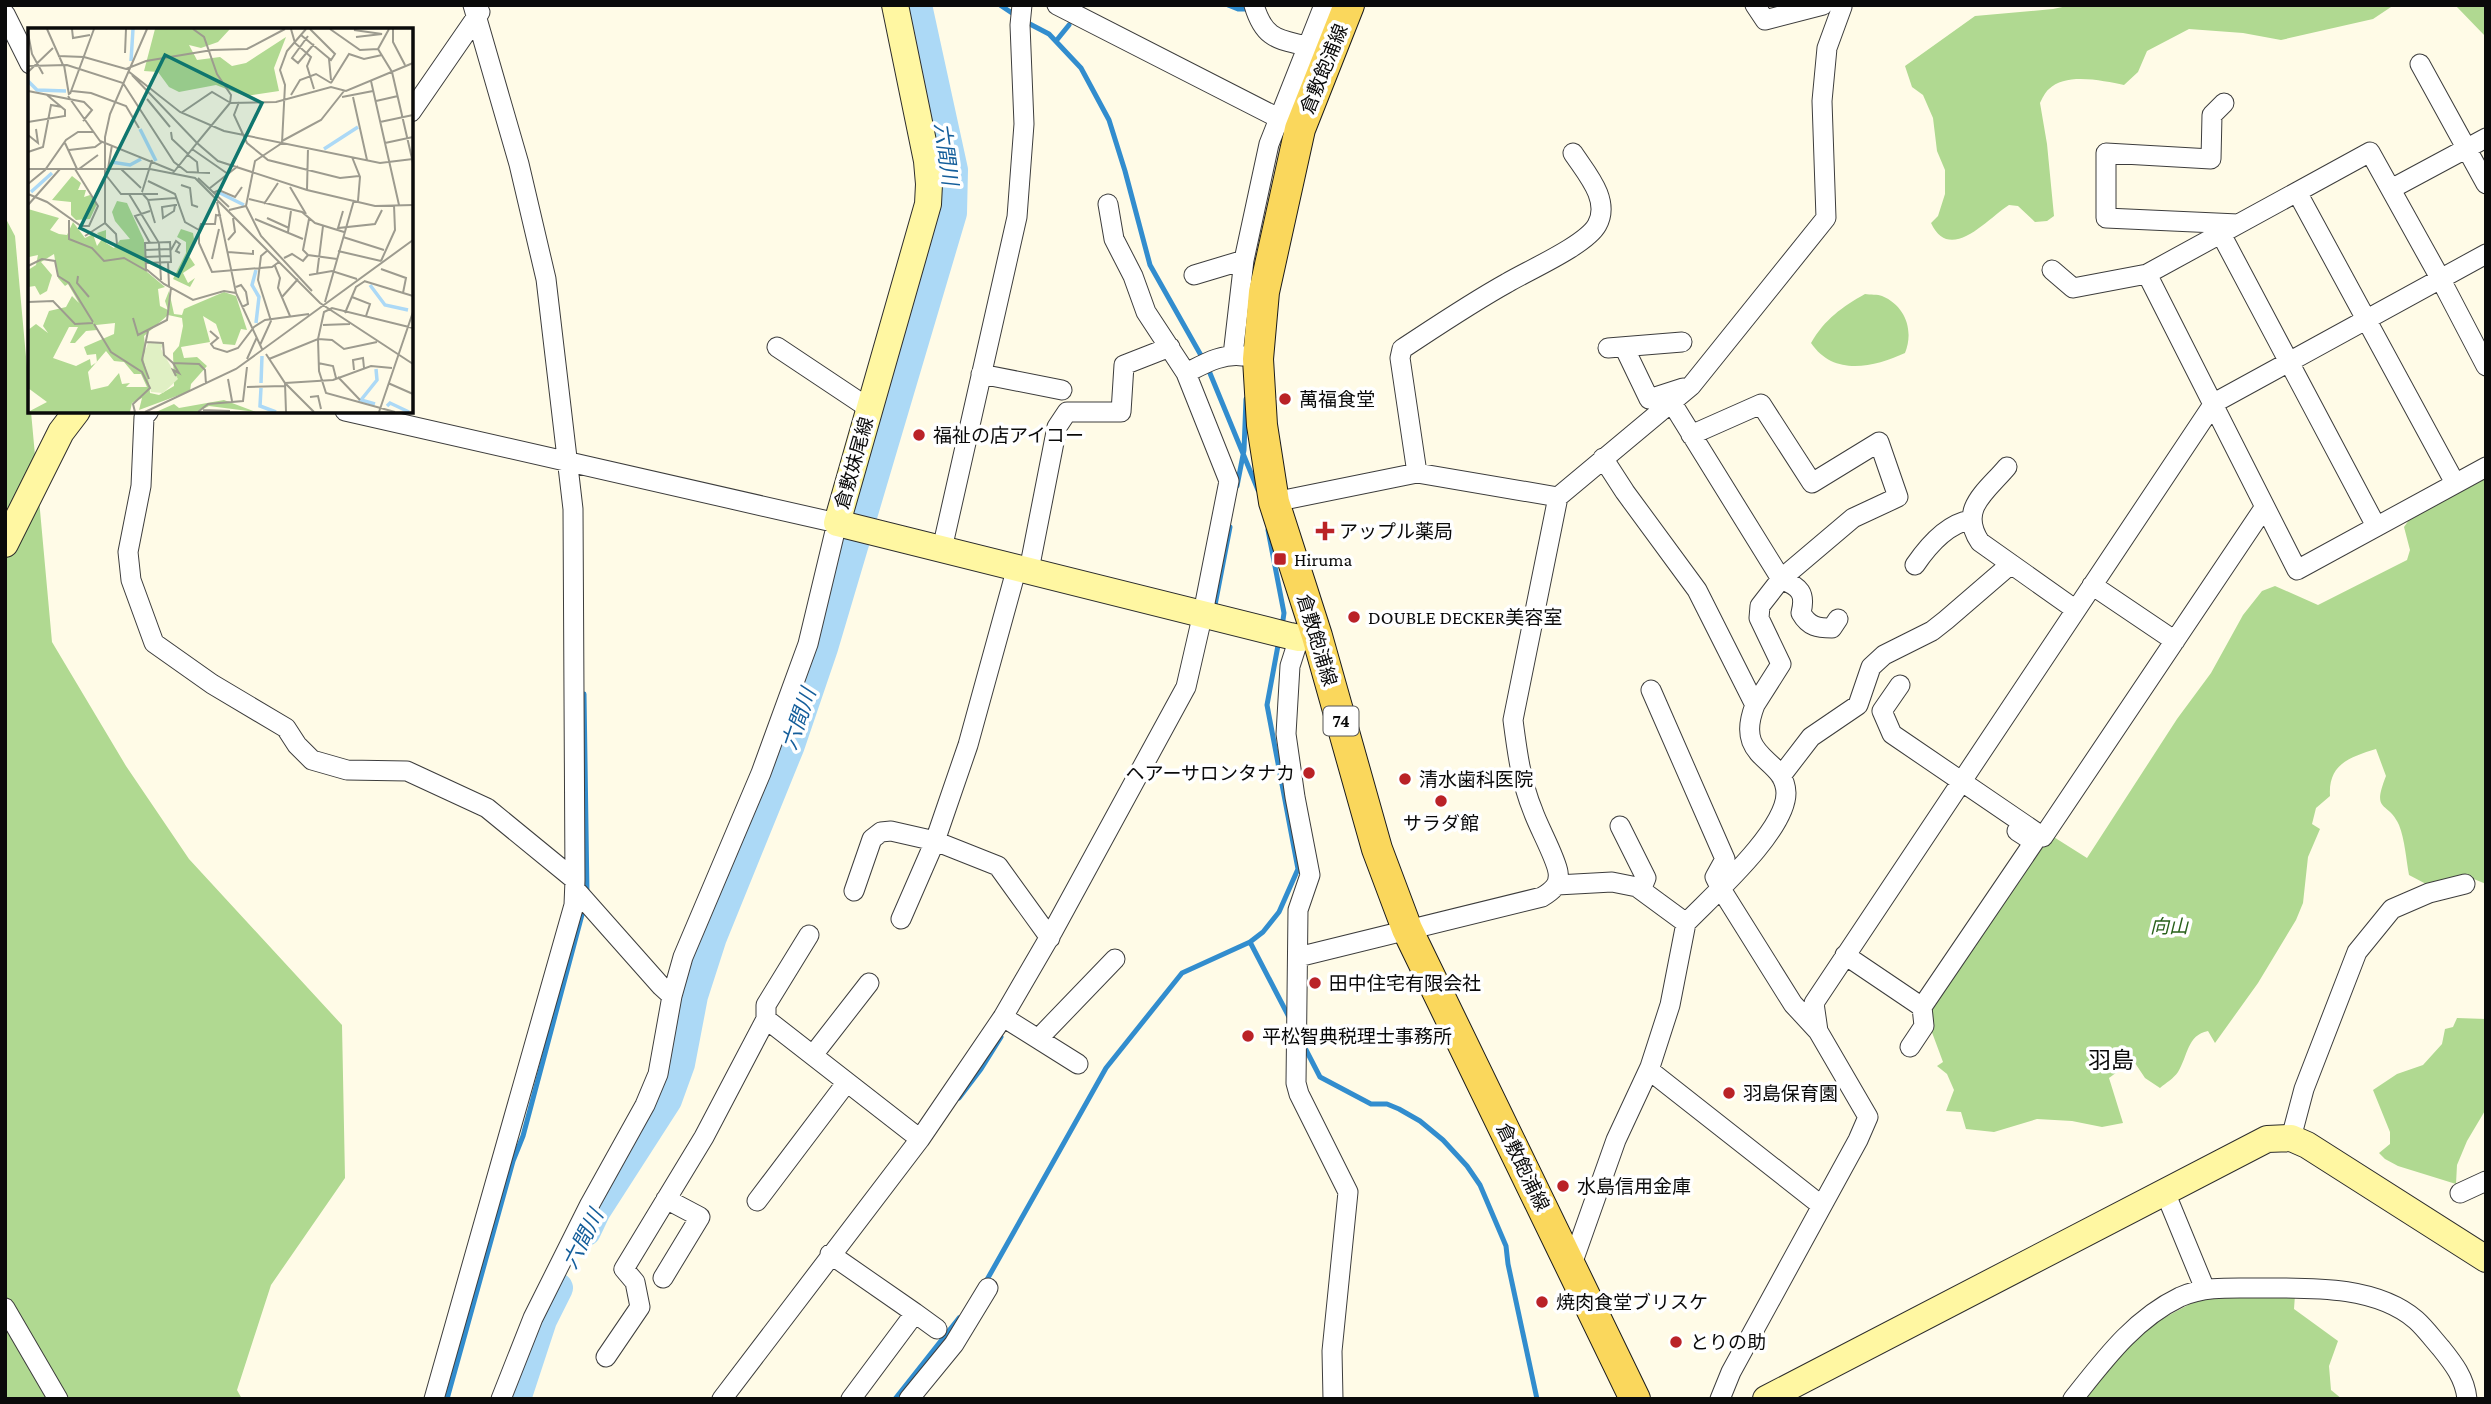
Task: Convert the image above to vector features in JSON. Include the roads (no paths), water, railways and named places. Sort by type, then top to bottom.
[{"type":"main road","name":"倉敷飽浦線","points":[[1349,5],[1319,50],[1290,124],[1264,292],[1245,357],[1262,425],[1294,635],[1407,929],[1635,1399]]},
{"type":"street","name":"倉敷妹尾線","points":[[895,5],[927,161],[929,184],[923,225],[870,409],[849,526],[1294,635]]},
{"type":"street","points":[[1057,5],[1290,124],[1269,144],[1244,260],[1245,357],[1196,368]]},
{"type":"street","points":[[1255,7],[1262,26],[1271,37],[1319,50],[1324,5]]},
{"type":"street","points":[[1298,957],[1542,897],[1557,885],[1558,871],[1532,808],[1517,756],[1513,720],[1558,497],[1691,386],[1826,218],[1822,101],[1833,6],[1766,20],[1755,5]]},
{"type":"street","points":[[413,109],[478,10]]},
{"type":"street","points":[[435,1399],[574,905],[575,885],[573,509],[568,461],[546,279],[478,10]]},
{"type":"street","points":[[5,13],[28,60]]},
{"type":"street","points":[[942,549],[1017,217],[1024,124],[1021,14]]},
{"type":"street","points":[[2420,64],[2486,184]]},
{"type":"street","points":[[2224,103],[2212,115],[2211,159],[2106,153],[2106,218],[2239,224]]},
{"type":"street","points":[[2391,189],[2486,138]]},
{"type":"street","points":[[2052,270],[2073,288],[2147,275],[2370,152],[2486,366]]},
{"type":"street","points":[[1417,473],[1400,358],[1402,349],[1506,283],[1585,239],[1597,225],[1602,206],[1594,183],[1573,153]]},
{"type":"street","points":[[2297,192],[2455,484]]},
{"type":"street","points":[[722,1399],[835,1257],[1009,1020],[1185,687],[1203,613],[1229,481],[1196,368],[1170,347],[1146,312],[1133,276],[1114,239],[1108,204]]},
{"type":"street","points":[[2221,234],[2376,526]]},
{"type":"street","points":[[1818,1031],[1814,1003],[2214,403],[2486,254]]},
{"type":"street","points":[[1194,275],[1244,260]]},
{"type":"street","points":[[2147,275],[2297,570],[2486,467]]},
{"type":"street","points":[[1682,342],[1616,347],[1649,399],[1691,386]]},
{"type":"street","points":[[777,347],[870,409]]},
{"type":"street","points":[[901,919],[935,841],[968,745],[1023,569],[1057,427],[1067,412],[1121,412],[1124,365],[1170,347]]},
{"type":"street","points":[[981,374],[1062,390]]},
{"type":"street","points":[[1672,403],[1781,579],[1800,591],[1804,600],[1801,613],[1806,621],[1817,628],[1832,628],[1838,619]]},
{"type":"street","points":[[1571,1267],[1616,1140],[1649,1070],[1670,1006],[1686,923],[1721,889],[1765,838],[1782,813],[1786,793],[1781,776],[1756,751],[1750,738],[1748,722],[1755,705],[1781,664],[1759,618],[1760,607],[1781,579],[1853,518],[1898,497],[1879,442],[1812,483],[1760,404],[1691,435]]},
{"type":"street","points":[[5,544],[61,432],[75,413]]},
{"type":"street","points":[[147,413],[144,417],[141,486],[128,552],[131,580],[153,643],[212,684],[286,729],[312,761],[347,770],[407,771],[487,808],[575,885],[594,911],[672,996]]},
{"type":"street","points":[[354,413],[849,526],[761,773],[683,957],[672,996],[657,1073],[645,1105],[590,1204],[533,1318],[500,1399]]},
{"type":"street","points":[[1603,458],[1697,590],[1755,705]]},
{"type":"street","points":[[2007,467],[1973,508],[1970,520],[1972,530],[1980,542],[2076,610]]},
{"type":"street","points":[[1275,502],[1417,473],[1558,497]]},
{"type":"street","points":[[1959,785],[2043,837],[2264,508]]},
{"type":"street","points":[[1915,565],[1924,552],[1956,522],[1970,520]]},
{"type":"street","points":[[1781,776],[1811,737],[1858,705],[1871,667],[1884,654],[1947,621],[2011,564]]},
{"type":"street","points":[[2092,585],[2175,640]]},
{"type":"street","points":[[1294,635],[1286,734],[1310,875],[1298,910],[1296,1083],[1348,1192],[1332,1351],[1333,1399]]},
{"type":"street","points":[[1900,685],[1882,711],[1892,734],[2034,842],[1922,1007],[1923,1026],[1910,1048]]},
{"type":"street","points":[[1651,690],[1725,859],[1715,877],[1721,889],[1793,1004],[1818,1031],[1868,1117],[1731,1372],[1720,1399]]},
{"type":"street","points":[[1620,826],[1646,878],[1641,890]]},
{"type":"street","points":[[854,891],[872,839],[881,832],[891,831],[935,841],[998,866],[1050,938]]},
{"type":"street","points":[[1557,885],[1612,881],[1641,890],[1686,923]]},
{"type":"street","points":[[2291,1138],[2304,1089],[2357,952],[2392,909],[2429,893],[2465,884]]},
{"type":"street","points":[[606,1357],[640,1307],[635,1282],[624,1269],[704,1137],[766,1019],[766,1005],[809,935]]},
{"type":"street","points":[[1845,955],[1922,1007]]},
{"type":"street","points":[[1038,1039],[1115,960]]},
{"type":"street","points":[[813,1055],[869,983]]},
{"type":"street","points":[[766,1019],[920,1139]]},
{"type":"street","points":[[1009,1020],[1078,1064]]},
{"type":"street","points":[[1649,1070],[1822,1206]]},
{"type":"street","points":[[757,1201],[847,1082]]},
{"type":"street","points":[[1766,1399],[2267,1139],[2291,1138],[2322,1154],[2486,1259]]},
{"type":"street","points":[[2460,1193],[2486,1181]]},
{"type":"street","points":[[2165,1192],[2205,1289]]},
{"type":"street","points":[[663,1278],[700,1217],[666,1199]]},
{"type":"street","points":[[835,1257],[937,1329]]},
{"type":"street","points":[[909,1399],[954,1343],[988,1288]]},
{"type":"street","points":[[2073,1399],[2118,1343],[2141,1323],[2179,1298],[2205,1289],[2329,1288],[2369,1297],[2398,1308],[2416,1320],[2449,1358],[2463,1379],[2467,1399]]},
{"type":"street","points":[[5,1308],[58,1399]]},
{"type":"street","points":[[851,1399],[915,1313]]},
{"type":"waterway","name":"六間川","points":[[586,1231],[595,1212],[667,1100],[680,1064],[693,996],[712,937],[790,745],[823,648],[952,213],[953,170],[917,5]]},
{"type":"waterway","points":[[1000,5],[1018,17]]},
{"type":"waterway","points":[[1228,5],[1238,9],[1252,9]]},
{"type":"waterway","points":[[1026,22],[1049,34],[1081,68],[1109,120],[1150,265],[1207,366],[1258,490]]},
{"type":"waterway","points":[[1056,41],[1069,25]]},
{"type":"waterway","points":[[1237,486],[1244,450],[1246,399]]},
{"type":"waterway","points":[[1215,605],[1230,527]]},
{"type":"waterway","points":[[1268,530],[1284,613],[1282,627]]},
{"type":"waterway","points":[[984,1285],[1106,1068],[1182,973],[1250,942],[1263,932],[1279,912],[1298,869],[1267,705],[1279,640]]},
{"type":"waterway","points":[[584,694],[587,894]]},
{"type":"waterway","points":[[447,1399],[513,1161],[523,1136],[584,907]]},
{"type":"waterway","points":[[1250,942],[1290,1019]]},
{"type":"waterway","points":[[959,1098],[1001,1037]]},
{"type":"waterway","points":[[1304,1046],[1320,1077],[1371,1104],[1387,1104],[1420,1121],[1443,1140],[1480,1185],[1506,1246],[1537,1399]]},
{"type":"waterway","name":"六間川","points":[[516,1399],[542,1320],[558,1288]]},
{"type":"waterway","points":[[895,1399],[959,1318]]},
{"type":"place","name":"萬福食堂","points":[[1285,399]]},
{"type":"place","name":"福祉の店アイコー","points":[[919,435]]},
{"type":"place","name":"アップル薬局","points":[[1325,531]]},
{"type":"place","name":"Hiruma","points":[[1280,559]]},
{"type":"place","name":"DOUBLE DECKER美容室","points":[[1354,617]]},
{"type":"place","name":"ヘアーサロンタナカ","points":[[1309,773]]},
{"type":"place","name":"清水歯科医院","points":[[1405,779]]},
{"type":"place","name":"サラダ館","points":[[1441,801]]},
{"type":"place","name":"田中住宅有限会社","points":[[1315,983]]},
{"type":"place","name":"平松智典税理士事務所","points":[[1248,1036]]},
{"type":"place","name":"羽島保育園","points":[[1729,1093]]},
{"type":"place","name":"水島信用金庫","points":[[1563,1186]]},
{"type":"place","name":"焼肉食堂ブリスケ","points":[[1542,1302]]},
{"type":"place","name":"とりの助","points":[[1676,1342]]},
{"type":"district","name":"羽島","points":[[2111,1060]]},
{"type":"park label","name":"向山","points":[[2169,926]]}]
